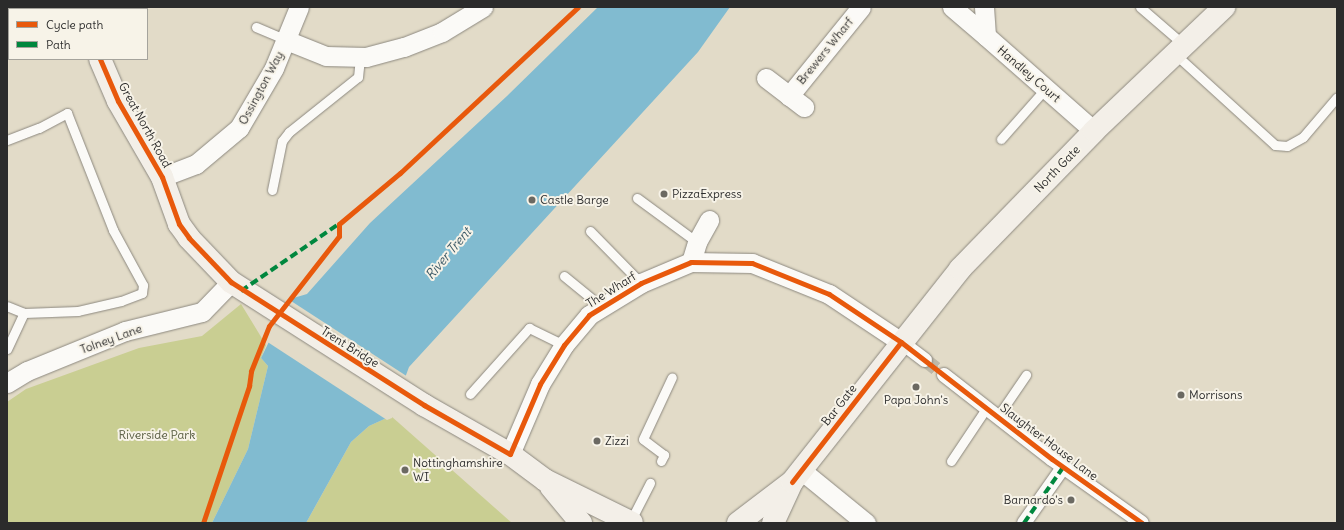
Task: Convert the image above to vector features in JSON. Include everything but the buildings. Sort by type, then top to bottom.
[{"type":"main road","name":"North Gate","points":[[901,342],[960,269],[1094,131],[1224,7]]},
{"type":"main road","name":"Great North Road","points":[[100,60],[118,100],[162,177],[179,224],[189,238],[231,282],[265,305]]},
{"type":"main road","name":"Trent Bridge","points":[[265,305],[424,405],[510,454],[545,480]]},
{"type":"main road","name":"Bar Gate","points":[[773,523],[797,476],[901,342]]},
{"type":"main road","points":[[738,523],[797,476]]},
{"type":"main road","points":[[545,480],[631,523]]},
{"type":"main road","points":[[545,480],[581,523]]},
{"type":"street","name":"Ossington Way","points":[[162,177],[196,164],[239,128],[274,68],[300,7]]},
{"type":"street","points":[[286,40],[326,56],[360,58],[396,50],[429,37],[483,7]]},
{"type":"street","name":"Brewers Wharf","points":[[766,78],[796,101],[861,7]]},
{"type":"street","points":[[952,7],[986,36]]},
{"type":"street","points":[[984,7],[986,36]]},
{"type":"street","name":"Handley Court","points":[[986,36],[1094,131]]},
{"type":"street","points":[[691,262],[697,242],[709,220]]},
{"type":"street","name":"The Wharf","points":[[510,454],[540,384],[564,346],[589,315],[641,283],[691,262],[752,263],[828,294],[901,342]]},
{"type":"street","name":"Tolney Lane","points":[[7,383],[27,371],[125,332],[202,312],[231,282]]},
{"type":"street","points":[[901,342],[925,360]]},
{"type":"street","name":"Slaughter House Lane","points":[[944,375],[1142,523]]},
{"type":"street","points":[[1024,523],[1064,466]]},
{"type":"street","points":[[797,476],[866,523]]},
{"type":"lane","points":[[1140,7],[1179,50],[1275,145],[1287,146],[1302,138],[1337,97]]},
{"type":"lane","points":[[256,27],[286,40]]},
{"type":"lane","points":[[272,190],[282,141],[289,132],[358,77],[360,58]]},
{"type":"lane","points":[[1001,138],[1046,88]]},
{"type":"lane","points":[[7,140],[39,128],[67,113],[114,230],[143,285],[142,293],[114,303],[78,311],[24,313],[7,306]]},
{"type":"lane","points":[[636,198],[697,242]]},
{"type":"lane","points":[[590,231],[641,283]]},
{"type":"lane","points":[[564,276],[602,307]]},
{"type":"lane","points":[[7,349],[24,313]]},
{"type":"lane","points":[[470,394],[529,328],[564,346]]},
{"type":"lane","points":[[951,461],[992,412],[1026,375]]},
{"type":"lane","points":[[661,461],[664,455],[643,439],[672,377]]},
{"type":"lane","points":[[631,523],[650,483]]},
{"type":"green space","name":"Riverside Park","points":[[241,304],[266,345],[261,358],[268,366],[248,449],[212,523],[7,523],[7,402],[26,389],[139,348],[202,336]]},
{"type":"green space","points":[[391,416],[512,523],[306,523],[351,442],[369,426]]},
{"type":"water","name":"River Trent","points":[[598,7],[730,7],[698,52],[409,367],[391,416],[369,426],[351,442],[306,523],[212,523],[248,449],[268,366],[261,358],[290,299],[307,294],[370,223],[507,96]]},
{"type":"pier","points":[[288,299],[408,377],[392,418],[387,420],[266,341]]},
{"type":"tunnel","points":[[925,360],[944,375]]},
{"type":"marked path","points":[[241,291],[340,223]]},
{"type":"marked path","points":[[1024,523],[1064,466]]},
{"type":"cycle path","points":[[203,523],[249,386],[251,371],[269,326],[339,236],[339,224],[400,173],[578,7]]},
{"type":"cycle path","points":[[100,60],[118,101],[162,177],[179,224],[189,238],[231,282],[424,405],[510,454],[540,384],[564,345],[589,315],[641,283],[691,262],[752,263],[829,294],[901,342],[1052,459],[1142,523]]},
{"type":"cycle path","points":[[792,482],[901,342]]},
{"type":"place","name":"PizzaExpress","points":[[664,194]]},
{"type":"place","name":"Castle Barge","points":[[532,200]]},
{"type":"place","name":"Papa John's","points":[[916,387]]},
{"type":"place","name":"Morrisons","points":[[1181,395]]},
{"type":"place","name":"Zizzi","points":[[597,441]]},
{"type":"place","name":"Nottinghamshire WI","points":[[405,470]]},
{"type":"place","name":"Barnardo's","points":[[1071,500]]}]
